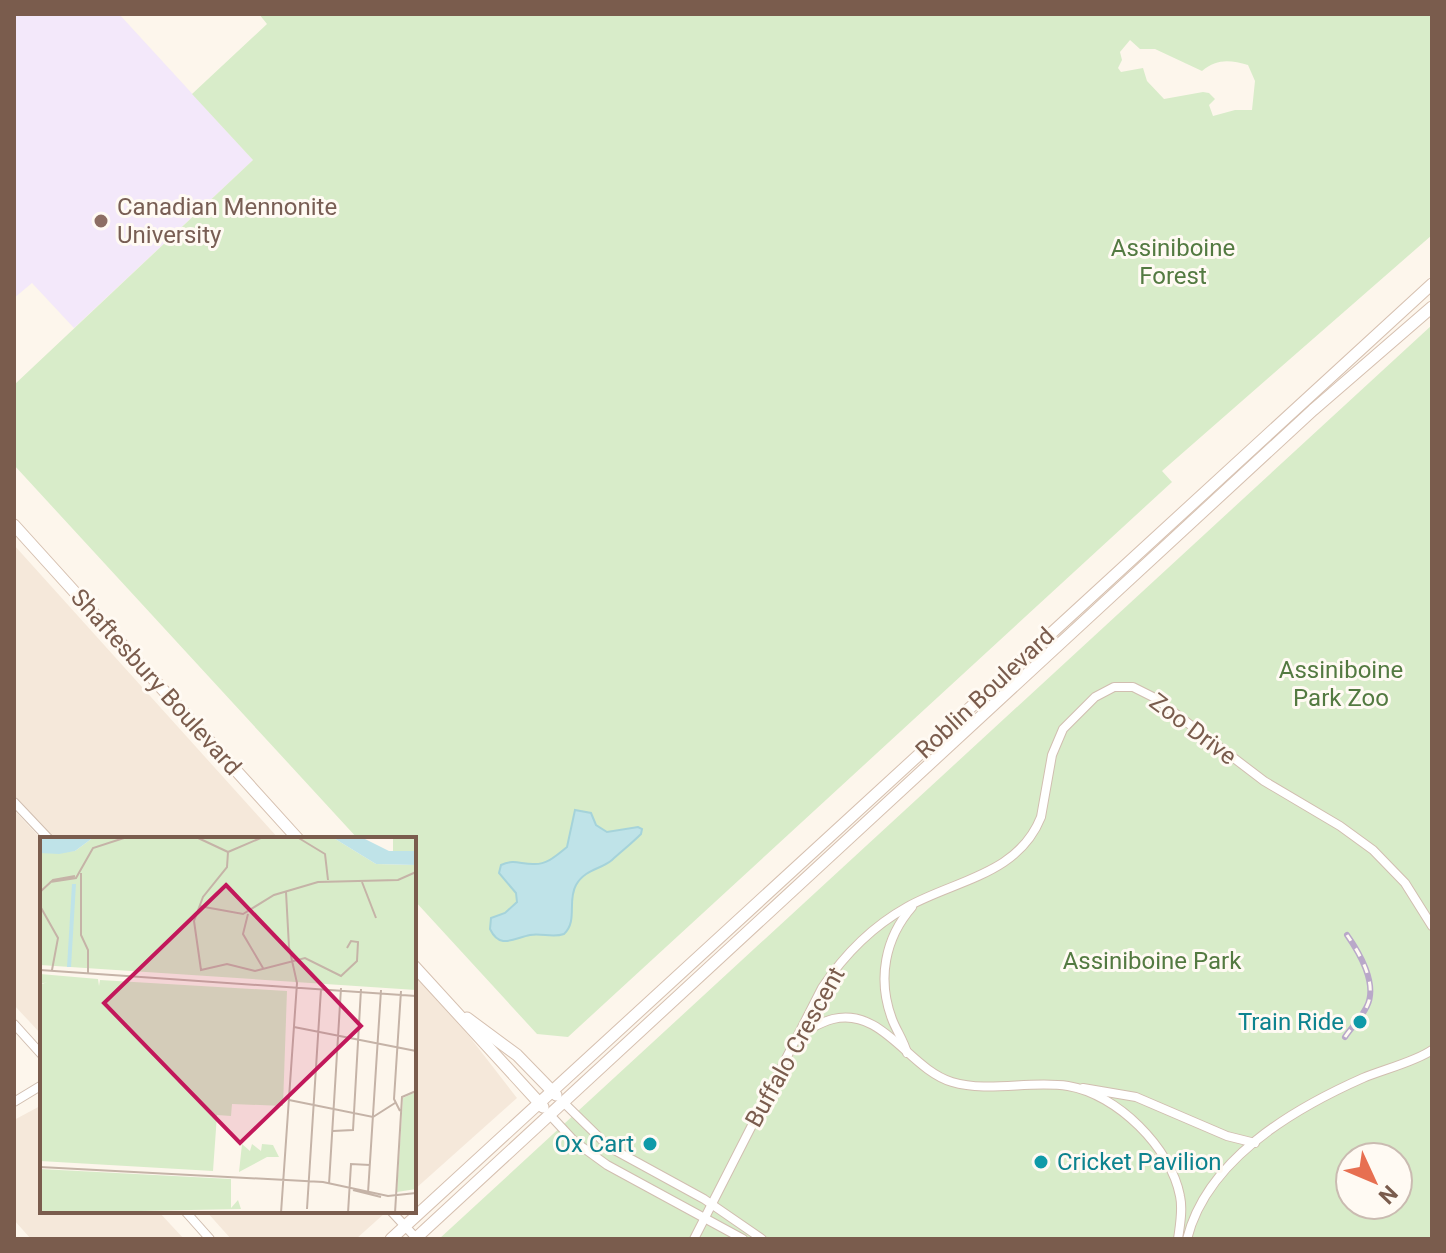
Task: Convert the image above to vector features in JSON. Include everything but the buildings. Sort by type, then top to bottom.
[{"type":"main road","name":"Roblin Boulevard","points":[[391,1239],[1432,284]]},
{"type":"main road","name":"Roblin Boulevard","points":[[416,1239],[1313,410],[1432,307]]},
{"type":"main road","name":"Shaftesbury Boulevard","points":[[14,525],[296,837]]},
{"type":"main road","points":[[416,968],[550,1115]]},
{"type":"main road","points":[[453,1008],[517,1055],[564,1103]]},
{"type":"street","name":"Zoo Drive","points":[[915,903],[999,867],[1019,852],[1041,817],[1052,755],[1063,729],[1095,697],[1124,685],[1147,693],[1245,768],[1340,826],[1373,850],[1405,883],[1432,926]]},
{"type":"street","points":[[14,802],[47,837]]},
{"type":"street","points":[[907,1053],[889,1010],[884,975],[894,932],[915,903]]},
{"type":"street","name":"Buffalo Crescent","points":[[694,1239],[822,988],[845,958],[881,926],[915,903]]},
{"type":"street","points":[[798,1034],[827,1021],[854,1018],[883,1031],[927,1070],[949,1081],[965,1085],[1070,1086],[1136,1097],[1227,1136],[1255,1143]]},
{"type":"street","points":[[14,1024],[40,1053]]},
{"type":"street","points":[[1187,1239],[1195,1211],[1203,1197],[1225,1170],[1255,1143],[1317,1101],[1374,1074],[1430,1053]]},
{"type":"street","points":[[14,1102],[40,1086]]},
{"type":"street","points":[[1070,1086],[1098,1097],[1130,1118],[1151,1138],[1167,1160],[1180,1194],[1178,1239]]},
{"type":"street","points":[[564,1103],[609,1147],[712,1204],[762,1239]]},
{"type":"street","points":[[550,1115],[574,1141],[597,1159],[743,1239]]},
{"type":"street","points":[[187,1213],[210,1239]]},
{"type":"street","points":[[393,1213],[416,1239]]},
{"type":"shaded area","name":"Canadian Mennonite University","points":[[14,14],[119,14],[253,160],[74,328],[32,283],[14,298]]},
{"type":"shaded area","points":[[14,545],[277,837],[53,837],[14,795]]},
{"type":"shaded area","points":[[14,810],[40,838],[40,1033],[14,1005]]},
{"type":"shaded area","points":[[416,977],[469,1036],[517,1098],[416,1188]]},
{"type":"shaded area","points":[[40,1106],[40,1213],[160,1213],[184,1239],[31,1239],[14,1220],[14,1120]]},
{"type":"shaded area","points":[[208,1213],[385,1213],[356,1239],[231,1239]]},
{"type":"green space","name":"Assiniboine Forest","points":[[259,14],[1432,14],[1432,235],[1162,471],[1172,482],[568,1037],[537,1034],[416,902],[416,837],[356,837],[14,465],[14,385],[253,160],[192,94],[267,24]],"holes":[[[1130,40],[1140,49],[1155,49],[1202,71],[1224,61],[1248,65],[1255,81],[1252,110],[1235,110],[1213,116],[1209,105],[1215,99],[1209,93],[1164,99],[1147,81],[1143,68],[1121,72],[1118,68],[1122,60],[1120,52]]]},
{"type":"green space","name":"Assiniboine Park","points":[[1432,325],[1432,1239],[439,1239]]},
{"type":"water","points":[[575,810],[591,813],[596,825],[607,832],[638,827],[642,829],[641,834],[612,860],[589,872],[576,885],[571,923],[564,934],[530,935],[508,941],[498,939],[490,929],[491,918],[505,913],[517,902],[516,893],[499,873],[501,865],[513,862],[538,864],[556,856],[567,847]]},
{"type":"railway","points":[[1345,1037],[1365,1010],[1370,997],[1369,978],[1362,959],[1347,935]]},
{"type":"place","name":"Canadian Mennonite University","points":[[101,221]]},
{"type":"place","name":"Train Ride","points":[[1360,1022]]},
{"type":"place","name":"Ox Cart","points":[[650,1144]]},
{"type":"place","name":"Cricket Pavilion","points":[[1041,1162]]},
{"type":"park label","name":"Assiniboine Park Zoo","points":[[1341,684]]}]
